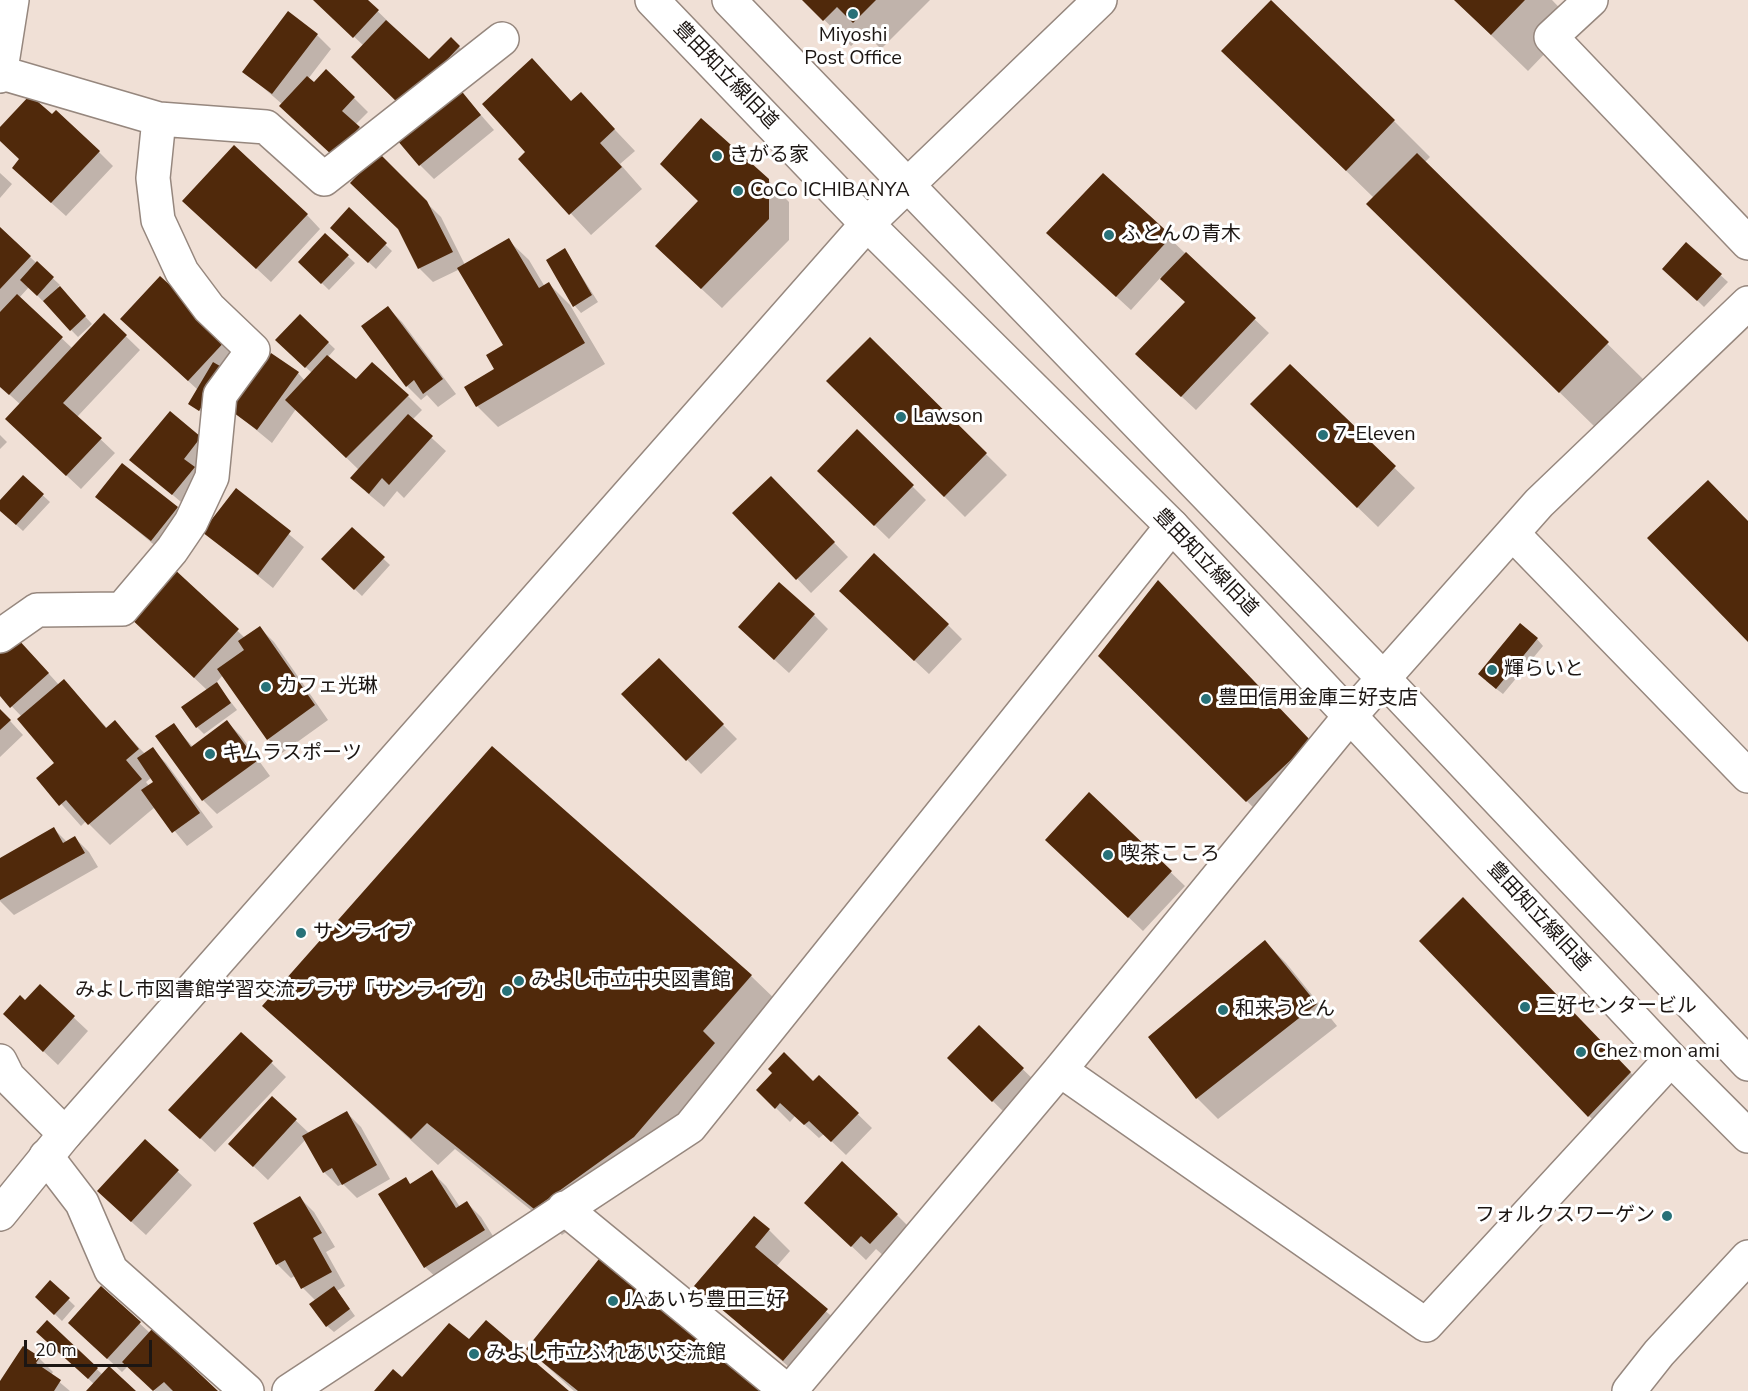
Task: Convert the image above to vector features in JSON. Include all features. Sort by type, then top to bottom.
[{"type":"street","name":"豊田知立線旧道","points":[[652,0],[867,224],[1172,526],[1671,1059],[1748,1136]]},
{"type":"street","points":[[729,0],[1384,679],[1748,1064]]},
{"type":"street","points":[[0,1214],[56,1145],[867,224],[1100,0]]},
{"type":"street","points":[[1591,0],[1551,37],[1748,243]]},
{"type":"street","points":[[7,15],[1,75],[159,119],[267,126],[324,179],[502,39]]},
{"type":"street","points":[[0,636],[37,610],[122,609],[172,550],[191,522],[212,477],[220,395],[253,350],[209,308],[182,272],[158,220],[153,178],[159,119]]},
{"type":"street","points":[[564,1208],[788,1391],[1060,1070],[1350,716],[1539,503],[1748,303]]},
{"type":"street","points":[[289,1391],[690,1127],[1172,526]]},
{"type":"street","points":[[1513,534],[1748,776]]},
{"type":"street","points":[[1060,1070],[1426,1325],[1671,1059]]},
{"type":"street","points":[[0,1060],[8,1077],[56,1145],[111,1270],[247,1391]]},
{"type":"street","points":[[1629,1391],[1659,1353],[1748,1257]]},
{"type":"building","points":[[313,0],[368,0],[379,10],[353,38]]},
{"type":"building","name":"Miyoshi Post Office","points":[[802,0],[876,0],[853,23],[837,7],[823,21]]},
{"type":"building","points":[[1271,0],[1395,120],[1346,171],[1221,51]]},
{"type":"building","points":[[1454,0],[1525,0],[1491,35]]},
{"type":"building","points":[[288,11],[318,34],[272,94],[242,72]]},
{"type":"building","points":[[386,20],[429,59],[451,37],[460,46],[402,107],[351,57]]},
{"type":"building","points":[[532,58],[571,101],[581,92],[615,129],[600,143],[622,167],[569,215],[518,159],[525,152],[482,104]]},
{"type":"building","points":[[326,69],[355,97],[342,111],[360,127],[333,156],[279,106],[307,76],[314,82]]},
{"type":"building","points":[[459,88],[481,115],[419,166],[397,140]]},
{"type":"building","points":[[30,95],[52,114],[56,110],[100,151],[51,203],[12,168],[19,159],[0,141],[0,127]]},
{"type":"building","points":[[701,118],[769,179],[769,219],[701,289],[655,246],[698,201],[660,164]]},
{"type":"building","points":[[234,145],[308,214],[256,269],[182,201]]},
{"type":"building","points":[[379,153],[427,201],[453,252],[418,269],[398,229],[350,183]]},
{"type":"building","points":[[1417,153],[1609,342],[1559,393],[1366,204]]},
{"type":"building","name":"ふとんの青木","points":[[1103,173],[1172,236],[1116,297],[1046,233]]},
{"type":"building","points":[[349,207],[387,243],[368,263],[330,228]]},
{"type":"building","points":[[0,227],[31,256],[0,289]]},
{"type":"building","points":[[325,233],[349,255],[321,284],[298,262]]},
{"type":"building","points":[[509,238],[539,288],[549,282],[585,343],[476,407],[464,387],[494,369],[486,355],[503,345],[457,268]]},
{"type":"building","points":[[1686,242],[1722,274],[1697,301],[1662,269]]},
{"type":"building","points":[[565,248],[592,295],[573,307],[546,260]]},
{"type":"building","points":[[1186,252],[1256,318],[1181,397],[1135,354],[1185,302],[1160,279]]},
{"type":"building","points":[[37,261],[54,277],[37,296],[20,280]]},
{"type":"building","points":[[160,276],[228,338],[188,381],[120,319]]},
{"type":"building","points":[[60,286],[86,316],[70,331],[43,301]]},
{"type":"building","points":[[17,294],[63,337],[9,395],[0,387],[0,312]]},
{"type":"building","points":[[388,306],[443,379],[423,394],[414,380],[406,387],[361,326]]},
{"type":"building","points":[[104,313],[127,335],[63,403],[102,438],[66,476],[5,419]]},
{"type":"building","points":[[300,314],[329,342],[305,368],[275,340]]},
{"type":"building","points":[[870,337],[987,453],[944,497],[826,381]]},
{"type":"building","points":[[271,353],[299,372],[257,430],[230,410]]},
{"type":"building","points":[[327,355],[356,379],[372,362],[409,395],[346,458],[285,400]]},
{"type":"building","points":[[213,362],[225,369],[199,411],[188,404]]},
{"type":"building","name":"7-Eleven","points":[[1290,364],[1396,466],[1357,508],[1250,404]]},
{"type":"building","points":[[170,411],[201,437],[184,459],[195,467],[172,495],[129,460]]},
{"type":"building","points":[[408,414],[433,436],[389,485],[382,478],[369,494],[350,478]]},
{"type":"building","points":[[857,429],[914,485],[874,526],[817,471]]},
{"type":"building","points":[[122,463],[178,507],[151,541],[95,497]]},
{"type":"building","points":[[23,475],[44,494],[16,525],[0,511],[0,500]]},
{"type":"building","points":[[771,476],[835,542],[796,580],[732,513]]},
{"type":"building","points":[[1708,480],[1748,521],[1748,642],[1647,538]]},
{"type":"building","points":[[236,488],[291,531],[258,575],[202,532]]},
{"type":"building","points":[[352,527],[385,557],[354,590],[321,559]]},
{"type":"building","points":[[874,553],[949,624],[914,661],[839,591]]},
{"type":"building","points":[[172,567],[239,629],[194,678],[127,615]]},
{"type":"building","name":"豊田信用金庫三好支店","points":[[1158,580],[1311,741],[1246,802],[1098,656]]},
{"type":"building","points":[[779,582],[815,614],[774,660],[738,627]]},
{"type":"building","points":[[1520,623],[1538,638],[1496,689],[1478,674]]},
{"type":"building","name":"カフェ光琳","points":[[260,626],[315,705],[267,740],[217,669],[244,650],[238,641]]},
{"type":"building","points":[[17,638],[49,673],[10,708],[0,696],[0,653]]},
{"type":"building","points":[[659,658],[724,724],[686,761],[621,694]]},
{"type":"building","points":[[64,679],[106,728],[115,720],[139,749],[126,760],[142,779],[88,825],[66,800],[59,806],[36,778],[54,763],[17,719]]},
{"type":"building","points":[[217,682],[231,703],[196,728],[181,707]]},
{"type":"building","points":[[0,709],[11,720],[0,730]]},
{"type":"building","name":"キムラスポーツ","points":[[227,720],[257,761],[202,801],[155,736],[174,723],[191,747]]},
{"type":"building","name":"みよし市図書館学習交流プラザ「サンライブ」","points":[[492,746],[752,975],[703,1031],[715,1043],[634,1137],[534,1209],[427,1123],[411,1139],[262,1006]]},
{"type":"building","points":[[153,747],[200,813],[172,833],[141,790],[153,782],[137,758]]},
{"type":"building","name":"喫茶こころ","points":[[1089,792],[1172,871],[1128,918],[1045,840]]},
{"type":"building","points":[[54,827],[63,843],[75,836],[85,853],[0,900],[0,858]]},
{"type":"building","name":"三好センタービル","points":[[1463,897],[1631,1072],[1588,1117],[1419,941]]},
{"type":"building","points":[[1265,940],[1317,1004],[1196,1099],[1148,1037]]},
{"type":"building","points":[[40,984],[75,1016],[43,1052],[3,1014],[20,995],[25,1000]]},
{"type":"building","points":[[979,1025],[1024,1068],[992,1102],[947,1058]]},
{"type":"building","points":[[241,1032],[273,1061],[200,1139],[168,1110]]},
{"type":"building","points":[[784,1052],[813,1081],[819,1075],[859,1113],[831,1142],[809,1121],[804,1125],[780,1103],[775,1109],[756,1090],[772,1073],[768,1069]]},
{"type":"building","points":[[272,1096],[297,1119],[253,1167],[228,1144]]},
{"type":"building","points":[[347,1111],[377,1165],[342,1185],[332,1168],[323,1173],[302,1136]]},
{"type":"building","points":[[145,1139],[179,1170],[131,1222],[97,1191]]},
{"type":"building","points":[[842,1161],[898,1214],[870,1244],[861,1236],[851,1247],[804,1203]]},
{"type":"building","points":[[432,1170],[456,1208],[467,1201],[485,1230],[424,1268],[378,1194],[406,1177],[410,1184]]},
{"type":"building","points":[[300,1196],[322,1233],[313,1238],[332,1272],[301,1289],[285,1260],[276,1265],[253,1223]]},
{"type":"building","points":[[754,1216],[770,1229],[755,1247],[828,1309],[783,1361],[694,1286]]},
{"type":"building","name":"JAあいち豊田三好","points":[[603,1254],[764,1391],[578,1391],[526,1349]]},
{"type":"building","points":[[50,1280],[70,1298],[54,1315],[35,1297]]},
{"type":"building","points":[[101,1286],[141,1322],[107,1359],[68,1323]]},
{"type":"building","points":[[334,1286],[350,1309],[326,1327],[309,1304]]},
{"type":"building","points":[[47,1320],[98,1368],[88,1379],[36,1332]]},
{"type":"building","name":"みよし市立ふれあい交流館","points":[[486,1320],[569,1391],[374,1391],[393,1369],[402,1377],[449,1323],[469,1339]]},
{"type":"building","points":[[152,1329],[218,1391],[173,1391],[164,1382],[153,1391],[122,1362]]},
{"type":"building","points":[[23,1346],[40,1357],[36,1363],[61,1380],[54,1391],[0,1391],[0,1381]]},
{"type":"building","points":[[109,1366],[136,1391],[86,1391]]},
{"type":"place","name":"Miyoshi Post Office","points":[[853,14]]},
{"type":"place","name":"きがる家","points":[[717,156]]},
{"type":"place","name":"CoCo ICHIBANYA","points":[[738,191]]},
{"type":"place","name":"ふとんの青木","points":[[1109,235]]},
{"type":"place","name":"Lawson","points":[[901,417]]},
{"type":"place","name":"7-Eleven","points":[[1323,435]]},
{"type":"place","name":"輝らいと","points":[[1492,670]]},
{"type":"place","name":"カフェ光琳","points":[[266,687]]},
{"type":"place","name":"豊田信用金庫三好支店","points":[[1206,699]]},
{"type":"place","name":"キムラスポーツ","points":[[210,754]]},
{"type":"place","name":"喫茶こころ","points":[[1108,855]]},
{"type":"place","name":"サンライブ","points":[[301,933]]},
{"type":"place","name":"みよし市立中央図書館","points":[[519,981]]},
{"type":"place","name":"みよし市図書館学習交流プラザ「サンライブ」","points":[[507,991]]},
{"type":"place","name":"三好センタービル","points":[[1525,1007]]},
{"type":"place","name":"和来うどん","points":[[1223,1010]]},
{"type":"place","name":"Chez mon ami","points":[[1581,1052]]},
{"type":"place","name":"フォルクスワーゲン","points":[[1667,1216]]},
{"type":"place","name":"JAあいち豊田三好","points":[[613,1301]]},
{"type":"place","name":"みよし市立ふれあい交流館","points":[[474,1354]]}]
